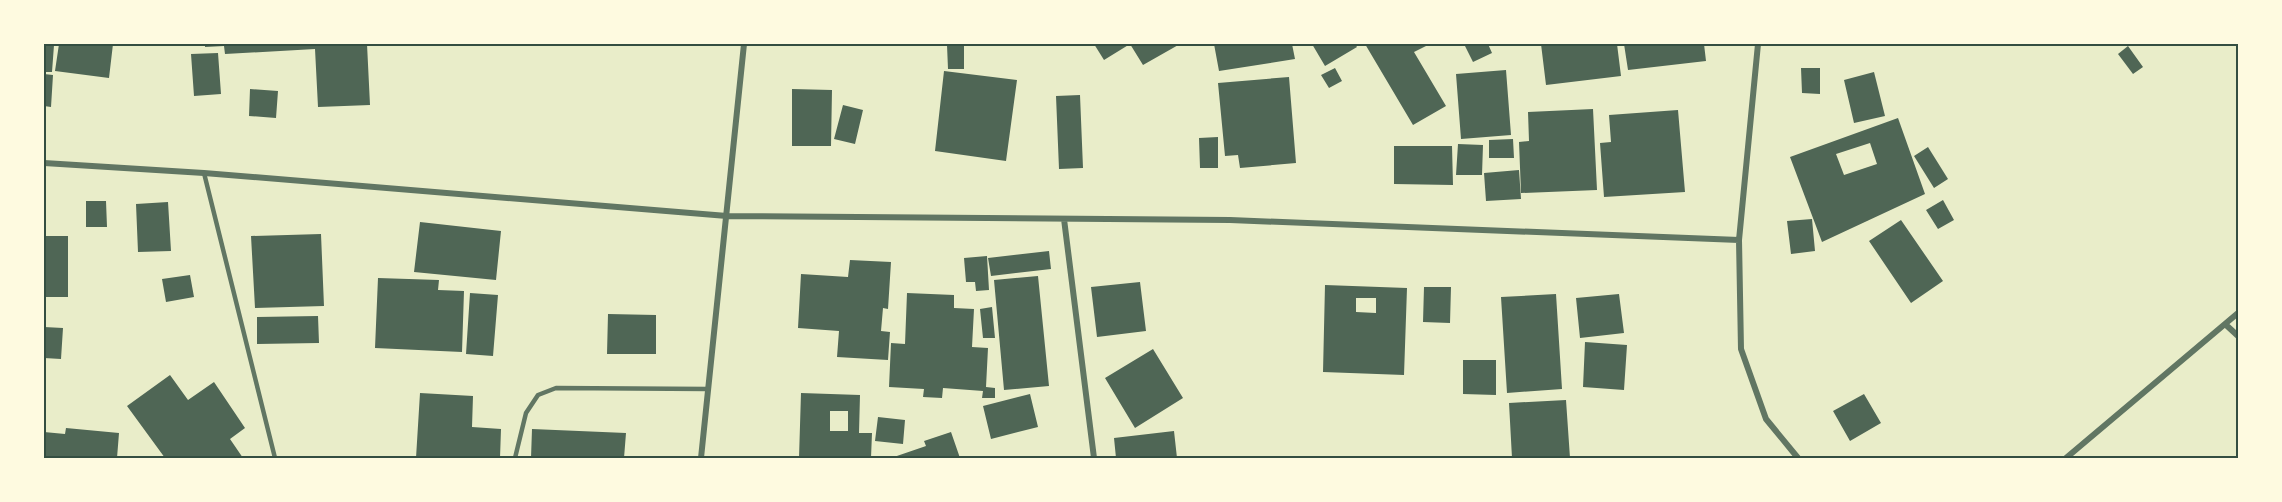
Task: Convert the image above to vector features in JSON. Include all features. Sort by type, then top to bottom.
[{"type":"street","points":[[701,459],[744,44]]},
{"type":"street","points":[[1758,44],[1739,240],[1741,349],[1766,418],[1798,459]]},
{"type":"street","points":[[44,163],[204,173],[727,216],[1230,220],[1739,240]]},
{"type":"street","points":[[1064,219],[1094,459]]},
{"type":"street","points":[[2066,459],[2238,313]]},
{"type":"street","points":[[2225,324],[2238,336]]},
{"type":"lane","points":[[204,173],[275,459]]},
{"type":"lane","points":[[515,459],[526,413],[538,395],[556,388],[708,388]]},
{"type":"building","points":[[44,44],[54,45],[52,72],[44,72]]},
{"type":"building","points":[[59,44],[113,44],[109,78],[55,71]]},
{"type":"building","points":[[205,44],[367,44],[370,105],[318,107],[315,49],[225,54],[224,46],[205,47]]},
{"type":"building","points":[[1094,44],[1130,44],[1104,60]]},
{"type":"building","points":[[1130,44],[1180,44],[1143,65]]},
{"type":"building","points":[[1214,44],[1292,44],[1295,59],[1219,71]]},
{"type":"building","points":[[1312,44],[1355,44],[1357,47],[1325,66]]},
{"type":"building","points":[[1365,44],[1430,44],[1414,52],[1446,106],[1413,125]]},
{"type":"building","points":[[1464,44],[1488,44],[1492,53],[1473,62]]},
{"type":"building","points":[[1541,44],[1617,44],[1621,76],[1546,85]]},
{"type":"building","points":[[1624,44],[1704,44],[1706,61],[1628,70]]},
{"type":"building","points":[[947,45],[964,45],[964,69],[948,69]]},
{"type":"building","points":[[2128,46],[2143,67],[2133,74],[2118,54]]},
{"type":"building","points":[[218,53],[221,94],[194,96],[191,54]]},
{"type":"building","points":[[1335,68],[1342,81],[1329,88],[1321,75]]},
{"type":"building","points":[[1801,68],[1820,68],[1820,94],[1802,93]]},
{"type":"building","points":[[1506,70],[1511,135],[1461,139],[1456,74]]},
{"type":"building","points":[[944,71],[1017,80],[1006,161],[935,151]]},
{"type":"building","points":[[1874,72],[1885,116],[1854,123],[1844,80]]},
{"type":"building","points":[[44,74],[53,75],[51,107],[44,106]]},
{"type":"building","points":[[1289,77],[1296,163],[1240,168],[1238,155],[1225,156],[1218,83]]},
{"type":"building","points":[[250,89],[278,91],[276,118],[249,116]]},
{"type":"building","points":[[792,89],[832,90],[831,146],[792,146]]},
{"type":"building","points":[[1080,95],[1083,168],[1059,169],[1056,96]]},
{"type":"building","points":[[843,105],[863,110],[855,144],[834,139]]},
{"type":"building","points":[[1593,109],[1597,190],[1521,193],[1519,142],[1529,141],[1528,112]]},
{"type":"building","points":[[1678,110],[1685,192],[1604,197],[1600,143],[1611,142],[1609,115]]},
{"type":"building","points":[[1898,118],[1925,194],[1822,242],[1790,157]],"holes":[[[1870,143],[1877,164],[1844,175],[1836,154]]]},
{"type":"building","points":[[1218,137],[1218,168],[1200,168],[1199,138]]},
{"type":"building","points":[[1513,139],[1514,158],[1489,158],[1489,140]]},
{"type":"building","points":[[1458,144],[1483,145],[1482,175],[1456,175]]},
{"type":"building","points":[[1394,146],[1452,146],[1453,185],[1394,184]]},
{"type":"building","points":[[1928,147],[1948,179],[1934,188],[1914,156]]},
{"type":"building","points":[[1519,170],[1521,199],[1486,201],[1484,173]]},
{"type":"building","points":[[1943,200],[1954,220],[1938,229],[1926,210]]},
{"type":"building","points":[[86,201],[106,201],[107,227],[86,227]]},
{"type":"building","points":[[168,202],[171,251],[138,252],[136,204]]},
{"type":"building","points":[[1812,219],[1815,251],[1791,254],[1787,221]]},
{"type":"building","points":[[1901,220],[1943,281],[1911,303],[1869,241]]},
{"type":"building","points":[[420,222],[501,231],[496,280],[414,272]]},
{"type":"building","points":[[321,234],[324,306],[255,308],[251,236]]},
{"type":"building","points":[[44,236],[68,236],[68,297],[44,297]]},
{"type":"building","points":[[1049,251],[1051,269],[991,276],[988,258]]},
{"type":"building","points":[[987,256],[989,290],[976,291],[975,282],[966,282],[964,258]]},
{"type":"building","points":[[850,260],[891,262],[888,309],[883,308],[881,331],[890,332],[888,360],[837,357],[839,331],[798,328],[801,274],[848,277]]},
{"type":"building","points":[[190,275],[194,297],[166,302],[162,279]]},
{"type":"building","points":[[1038,276],[1049,386],[1004,390],[994,280]]},
{"type":"building","points":[[378,278],[439,280],[438,290],[464,291],[462,352],[375,348]]},
{"type":"building","points":[[1140,282],[1146,331],[1097,337],[1091,287]]},
{"type":"building","points":[[1325,285],[1407,288],[1404,375],[1323,372]],"holes":[[[1356,298],[1376,298],[1376,313],[1356,312]]]},
{"type":"building","points":[[1424,287],[1451,287],[1450,323],[1423,322]]},
{"type":"building","points":[[470,293],[498,295],[493,356],[466,354]]},
{"type":"building","points":[[907,293],[954,295],[954,308],[974,309],[972,347],[988,348],[986,387],[995,388],[995,398],[982,398],[983,391],[943,388],[942,398],[923,397],[924,389],[889,387],[891,343],[905,344]]},
{"type":"building","points":[[1556,294],[1562,389],[1507,393],[1501,297]]},
{"type":"building","points":[[1619,294],[1624,333],[1580,338],[1576,298]]},
{"type":"building","points":[[992,307],[995,338],[983,338],[980,309]]},
{"type":"building","points":[[608,314],[656,315],[656,354],[607,354]]},
{"type":"building","points":[[318,316],[319,343],[257,344],[257,317]]},
{"type":"building","points":[[44,327],[63,328],[61,359],[44,358]]},
{"type":"building","points":[[1585,342],[1627,345],[1624,390],[1583,387]]},
{"type":"building","points":[[1153,349],[1183,398],[1135,428],[1105,378]]},
{"type":"building","points":[[1463,360],[1496,360],[1496,395],[1463,394]]},
{"type":"building","points":[[170,375],[188,400],[214,382],[245,428],[230,439],[243,458],[165,458],[127,406]]},
{"type":"building","points":[[420,393],[473,396],[472,427],[501,429],[500,458],[416,458]]},
{"type":"building","points":[[801,393],[860,395],[859,433],[872,433],[871,458],[799,458]],"holes":[[[830,411],[848,411],[848,431],[830,431]]]},
{"type":"building","points":[[1030,394],[1038,427],[991,439],[983,406]]},
{"type":"building","points":[[1864,394],[1881,423],[1850,441],[1833,411]]},
{"type":"building","points":[[1566,400],[1570,458],[1512,458],[1509,403]]},
{"type":"building","points":[[878,417],[905,420],[903,444],[875,441]]},
{"type":"building","points":[[66,428],[119,433],[117,458],[44,458],[44,432],[65,434]]},
{"type":"building","points":[[532,429],[626,433],[624,458],[531,458]]},
{"type":"building","points":[[1174,431],[1177,458],[1116,458],[1114,438]]},
{"type":"building","points":[[951,432],[960,458],[891,458],[926,446],[924,441]]}]
